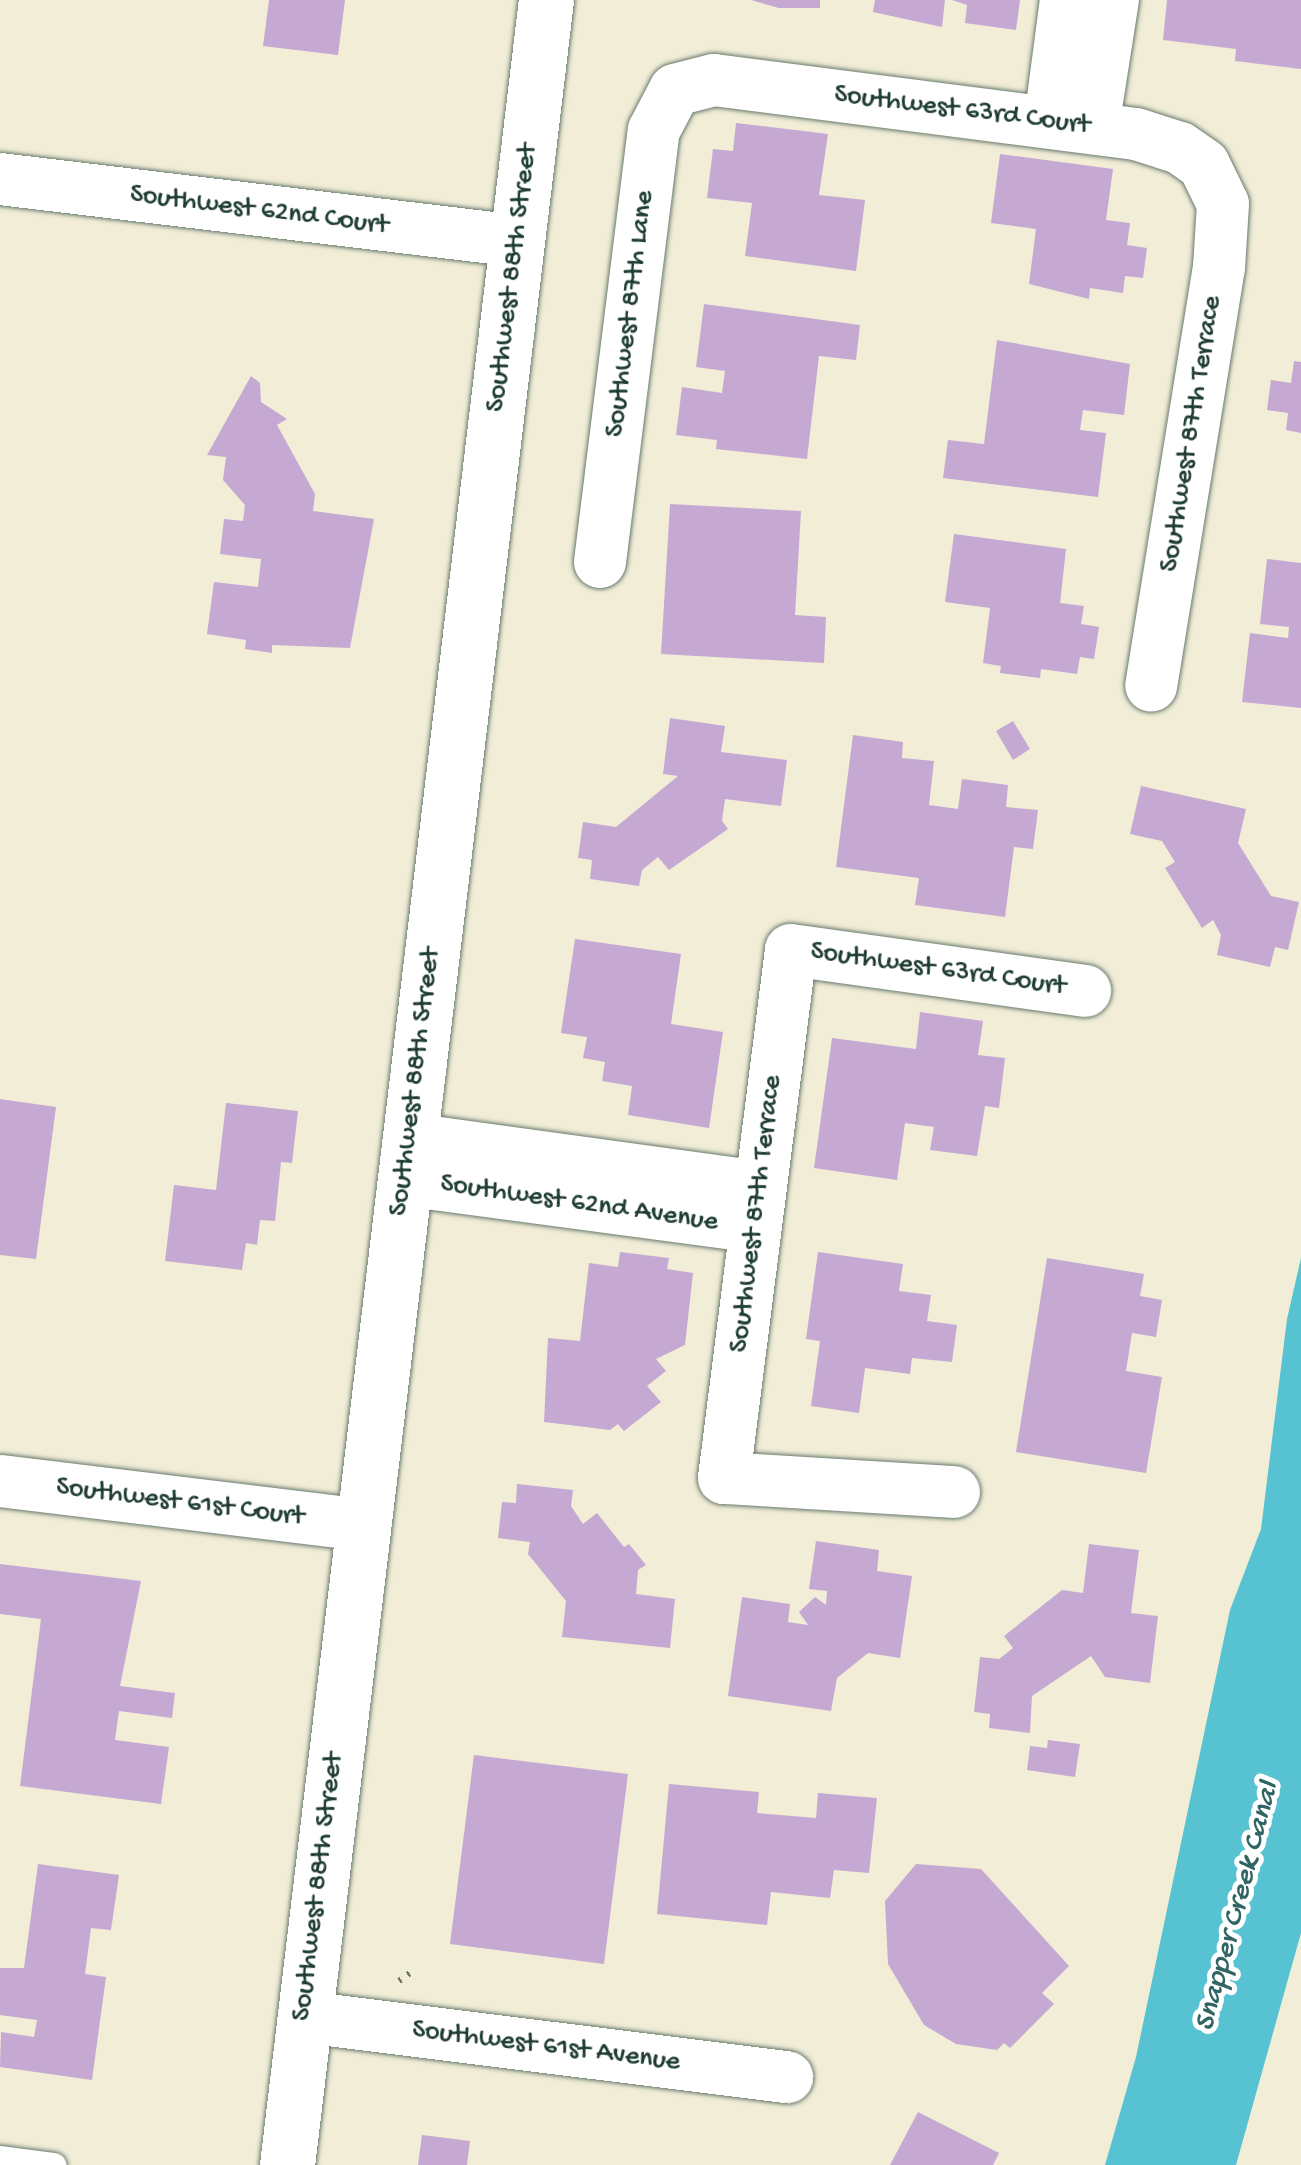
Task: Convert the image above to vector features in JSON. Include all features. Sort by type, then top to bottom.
[{"type":"street","name":"Southwest 88th Street","points":[[286,2165],[546,0]]},
{"type":"street","points":[[1066,0],[1072,124]]},
{"type":"street","points":[[1072,124],[1113,0]]},
{"type":"street","name":"Southwest 63rd Court","points":[[690,82],[1072,124],[1180,148],[1217,182]]},
{"type":"street","name":"Southwest 87th Lane","points":[[600,562],[654,130],[675,90],[690,82]]},
{"type":"street","name":"Southwest 62nd Court","points":[[0,180],[518,241]]},
{"type":"street","name":"Southwest 87th Terrace","points":[[1151,686],[1219,267],[1223,204],[1217,182]]},
{"type":"street","name":"Southwest 63rd Court","points":[[791,950],[1085,991]]},
{"type":"street","name":"Southwest 87th Terrace","points":[[791,950],[724,1478],[954,1492]]},
{"type":"street","name":"Southwest 62nd Avenue","points":[[407,1159],[757,1207]]},
{"type":"street","name":"Southwest 61st Court","points":[[0,1481],[361,1525]]},
{"type":"street","name":"Southwest 61st Avenue","points":[[304,2017],[787,2077]]},
{"type":"lane","points":[[0,2158],[54,2165]]},
{"type":"water","name":"Snapper Creek Canal","points":[[1301,1258],[1301,1933],[1236,2165],[1105,2165],[1136,2057],[1230,1610],[1261,1529],[1287,1319]]},
{"type":"building","points":[[269,0],[345,0],[338,55],[263,46]]},
{"type":"building","points":[[751,0],[820,0],[820,8],[779,8]]},
{"type":"building","points":[[875,0],[945,0],[942,27],[873,12]]},
{"type":"building","points":[[952,0],[1020,0],[1016,30],[965,23],[967,5]]},
{"type":"building","points":[[1167,0],[1301,0],[1301,69],[1235,61],[1236,49],[1163,40]]},
{"type":"building","points":[[736,123],[828,134],[819,195],[865,200],[856,271],[745,256],[752,203],[707,198],[713,149],[733,151]]},
{"type":"building","points":[[1000,154],[1113,169],[1106,220],[1130,223],[1127,245],[1147,248],[1143,278],[1125,276],[1123,293],[1090,288],[1089,299],[1029,284],[1036,229],[991,223]]},
{"type":"building","points":[[704,304],[860,325],[856,360],[819,356],[807,459],[716,449],[717,440],[676,435],[682,387],[722,393],[725,371],[696,367]]},
{"type":"building","points":[[997,340],[1130,364],[1124,415],[1083,410],[1080,430],[1106,433],[1098,497],[943,478],[948,440],[984,444]]},
{"type":"building","points":[[1294,361],[1301,362],[1301,433],[1286,430],[1288,413],[1267,410],[1271,380],[1291,383]]},
{"type":"building","points":[[251,376],[260,383],[261,402],[287,419],[277,425],[315,494],[313,511],[374,519],[350,648],[272,645],[272,653],[245,649],[246,640],[207,634],[214,582],[258,587],[261,559],[220,554],[224,519],[243,521],[245,505],[223,480],[226,457],[207,455]]},
{"type":"building","points":[[670,504],[801,511],[795,615],[826,617],[824,663],[661,654]]},
{"type":"building","points":[[954,534],[1066,549],[1060,603],[1084,606],[1081,624],[1099,627],[1094,659],[1080,657],[1077,674],[1041,669],[1040,678],[1000,673],[1001,666],[983,663],[990,608],[945,602]]},
{"type":"building","points":[[1267,559],[1301,563],[1301,708],[1242,702],[1250,633],[1288,638],[1289,627],[1260,624]]},
{"type":"building","points":[[670,718],[725,726],[721,752],[787,760],[781,806],[725,799],[722,821],[728,829],[669,870],[658,857],[642,870],[639,886],[590,879],[592,860],[578,858],[583,822],[616,827],[678,776],[663,774]]},
{"type":"building","points":[[1013,721],[1030,749],[1013,760],[996,731]]},
{"type":"building","points":[[853,735],[903,742],[902,758],[934,761],[929,805],[958,809],[962,779],[1008,785],[1006,807],[1038,810],[1033,849],[1014,847],[1005,917],[915,905],[919,878],[836,867]]},
{"type":"building","points":[[1141,786],[1246,809],[1238,843],[1271,896],[1299,902],[1288,950],[1275,947],[1270,967],[1217,955],[1221,935],[1213,920],[1202,928],[1165,868],[1175,862],[1162,841],[1130,834]]},
{"type":"building","points":[[575,939],[681,954],[671,1024],[723,1032],[709,1128],[628,1115],[632,1086],[602,1081],[605,1062],[583,1058],[587,1037],[561,1033]]},
{"type":"building","points":[[920,1012],[983,1021],[978,1055],[1005,1058],[999,1108],[985,1106],[977,1156],[930,1150],[934,1127],[905,1123],[897,1180],[814,1168],[832,1038],[916,1049]]},
{"type":"building","points":[[0,1099],[56,1107],[36,1259],[0,1255]]},
{"type":"building","points":[[226,1103],[298,1111],[292,1163],[281,1162],[275,1221],[260,1220],[257,1245],[246,1243],[242,1270],[165,1261],[174,1185],[216,1190]]},
{"type":"building","points":[[620,1252],[669,1258],[667,1269],[693,1273],[685,1345],[656,1359],[666,1371],[647,1386],[661,1402],[624,1431],[618,1424],[610,1430],[544,1422],[548,1338],[580,1341],[589,1263],[618,1267]]},
{"type":"building","points":[[818,1252],[903,1264],[899,1291],[931,1295],[927,1321],[957,1325],[952,1362],[912,1358],[910,1374],[865,1368],[859,1413],[811,1406],[820,1341],[806,1339]]},
{"type":"building","points":[[1047,1258],[1144,1274],[1140,1296],[1162,1300],[1156,1337],[1132,1333],[1126,1371],[1162,1377],[1146,1473],[1016,1452]]},
{"type":"building","points":[[517,1484],[573,1490],[571,1506],[583,1524],[597,1513],[624,1547],[629,1544],[646,1565],[638,1570],[636,1594],[675,1599],[670,1648],[562,1637],[566,1601],[528,1554],[530,1542],[498,1538],[502,1502],[516,1503]]},
{"type":"building","points":[[816,1541],[879,1550],[877,1571],[912,1576],[900,1658],[868,1653],[837,1678],[831,1711],[728,1696],[742,1597],[790,1604],[788,1622],[808,1625],[799,1612],[815,1597],[826,1605],[827,1591],[809,1589]]},
{"type":"building","points":[[1089,1544],[1139,1550],[1131,1613],[1158,1616],[1150,1683],[1105,1677],[1091,1656],[1032,1696],[1030,1733],[989,1728],[990,1714],[974,1712],[980,1657],[999,1659],[1013,1648],[1004,1636],[1062,1590],[1083,1593]]},
{"type":"building","points":[[0,1564],[141,1581],[120,1686],[175,1693],[172,1718],[119,1711],[115,1740],[169,1747],[161,1804],[20,1786],[41,1619],[0,1614]]},
{"type":"building","points":[[1048,1740],[1080,1744],[1075,1777],[1027,1770],[1030,1746],[1047,1748]]},
{"type":"building","points":[[474,1755],[628,1774],[604,1964],[450,1944]]},
{"type":"building","points":[[669,1784],[759,1792],[757,1813],[816,1818],[818,1793],[877,1798],[869,1873],[834,1870],[830,1898],[771,1892],[767,1925],[657,1914]]},
{"type":"building","points":[[38,1864],[119,1875],[111,1930],[91,1928],[85,1974],[106,1977],[92,2080],[0,2067],[1,2032],[34,2037],[37,2020],[0,2015],[0,1968],[24,1968]]},
{"type":"building","points":[[916,1864],[981,1869],[1069,1966],[1042,1993],[1054,2004],[1010,2048],[1004,2043],[997,2050],[956,2044],[924,2025],[888,1964],[885,1901]]},
{"type":"building","points":[[918,2112],[999,2153],[993,2165],[890,2165]]},
{"type":"building","points":[[422,2135],[470,2141],[467,2165],[418,2165]]}]
